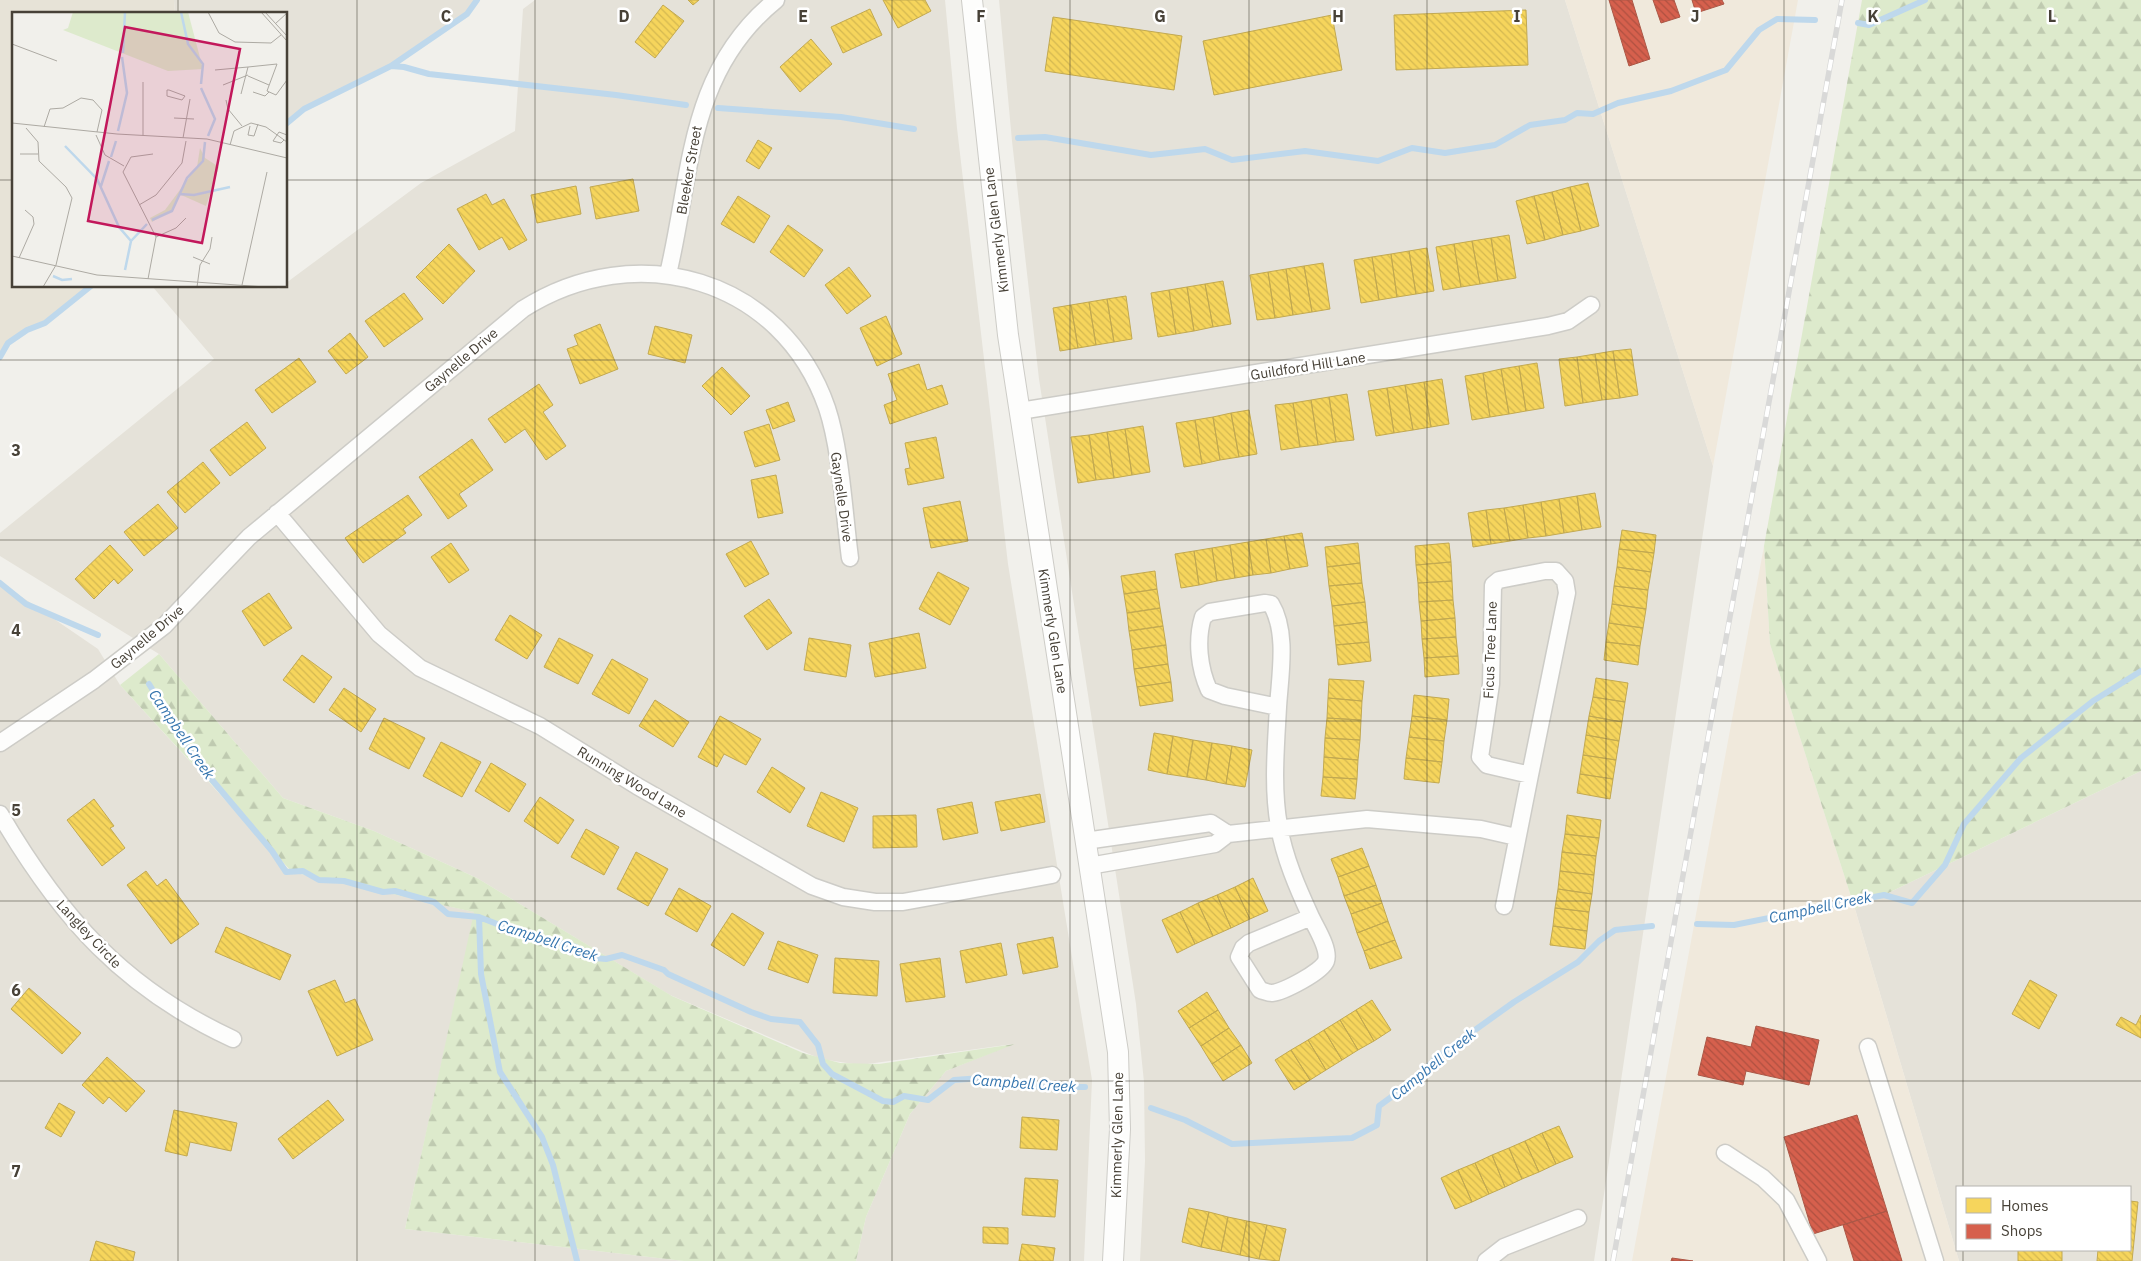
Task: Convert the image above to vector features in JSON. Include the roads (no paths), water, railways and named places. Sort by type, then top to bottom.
[{"type":"street","name":"Bleeker Street","points":[[668,274],[679,225],[692,143],[702,106],[716,74],[736,42],[760,14],[776,0]]},
{"type":"street","name":"Kimmerly Glen Lane","points":[[972,0],[999,258],[1020,411],[1118,1052],[1120,1130],[1113,1261]]},
{"type":"street","name":"Gaynelle Drive","points":[[0,743],[94,680],[164,626],[249,537],[523,308],[566,286],[597,276],[636,272],[668,274],[701,282],[739,300],[773,326],[796,351],[814,380],[827,409],[835,445],[850,558]]},
{"type":"street","name":"Guildford Hill Lane","points":[[1020,411],[1548,326],[1568,321],[1592,305]]},
{"type":"street","name":"Running Wood Lane","points":[[277,513],[379,634],[420,668],[540,726],[637,786],[812,886],[843,896],[875,902],[903,902],[1052,875]]},
{"type":"street","name":"Ficus Tree Lane","points":[[1504,906],[1516,837],[1530,775],[1567,593],[1565,580],[1556,572],[1545,571],[1499,580],[1493,585],[1491,684],[1480,757],[1487,765],[1530,775]]},
{"type":"street","points":[[1278,707],[1225,696],[1209,690],[1204,679],[1200,651],[1199,629],[1202,617],[1210,612],[1251,604],[1271,604],[1276,613],[1280,633],[1278,707],[1275,764],[1279,827],[1285,850],[1326,954],[1326,961],[1321,969],[1283,991],[1271,993],[1260,990],[1239,957],[1243,948],[1249,943],[1311,917]]},
{"type":"street","name":"Langley Circle","points":[[0,814],[20,849],[57,901],[108,958],[144,988],[187,1016],[233,1039]]},
{"type":"street","points":[[1089,866],[1215,844],[1228,834],[1367,819],[1481,829],[1516,837]]},
{"type":"street","points":[[1085,841],[1211,823],[1228,834]]},
{"type":"street","points":[[1868,1046],[1934,1261]]},
{"type":"street","points":[[1725,1153],[1763,1178],[1786,1200],[1818,1261]]},
{"type":"street","points":[[1486,1261],[1504,1248],[1578,1218]]},
{"type":"waterway","points":[[288,122],[304,109],[391,66],[467,14],[477,0]]},
{"type":"waterway","points":[[1858,23],[1869,25],[1925,0]]},
{"type":"waterway","points":[[1018,138],[1045,137],[1151,155],[1205,149],[1232,160],[1305,151],[1378,161],[1412,148],[1445,153],[1495,145],[1530,125],[1565,120],[1577,113],[1593,114],[1618,103],[1671,91],[1726,70],[1759,30],[1777,19],[1815,20]]},
{"type":"waterway","points":[[391,66],[404,67],[429,74],[616,95],[686,105]]},
{"type":"waterway","points":[[718,108],[841,117],[914,129]]},
{"type":"waterway","points":[[0,357],[8,343],[27,330],[45,323],[89,288]]},
{"type":"waterway","name":"Campbell Creek","points":[[0,583],[26,604],[98,635]]},
{"type":"waterway","name":"Campbell Creek","points":[[1697,924],[1734,925],[1884,895],[1912,903],[1945,865],[1964,824],[2021,758],[2093,701],[2141,671]]},
{"type":"waterway","name":"Campbell Creek","points":[[149,684],[197,762],[272,851],[286,872],[303,871],[319,880],[344,881],[383,892],[395,891],[434,902],[448,914],[479,917],[518,932],[576,947],[595,958],[606,959],[622,955],[664,970],[668,974],[751,1012],[771,1019],[800,1022],[818,1045],[823,1064],[832,1074],[883,1101],[893,1102],[904,1096],[928,1100],[954,1080],[982,1078],[999,1083],[1042,1087],[1085,1087]]},
{"type":"waterway","points":[[479,917],[481,974],[500,1072],[542,1137],[553,1165],[577,1261]]},
{"type":"waterway","name":"Campbell Creek","points":[[1151,1108],[1185,1120],[1232,1144],[1352,1138],[1377,1125],[1379,1106],[1416,1079],[1436,1058],[1514,1002],[1578,962],[1599,941],[1615,930],[1652,926]]},
{"type":"railway","points":[[1613,1261],[1842,0]]}]
